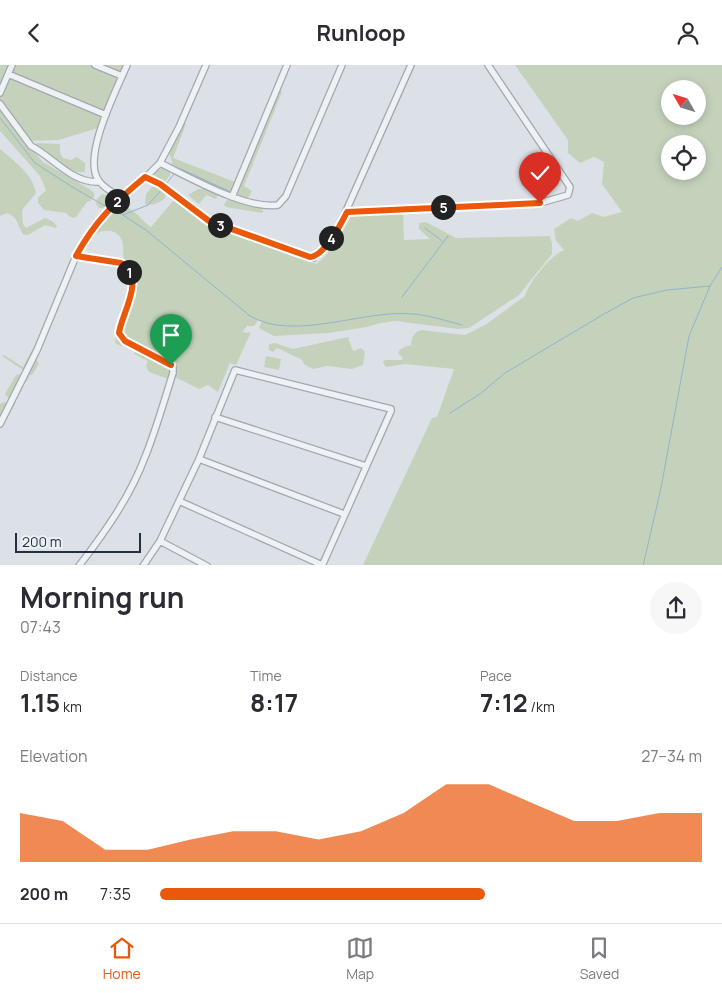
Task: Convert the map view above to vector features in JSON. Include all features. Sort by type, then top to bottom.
[{"type":"street","points":[[0,93],[12,65]]},
{"type":"street","points":[[95,65],[122,76]]},
{"type":"street","points":[[120,197],[99,181],[95,173],[94,160],[97,140],[127,65]]},
{"type":"street","points":[[0,424],[37,350],[76,256],[98,222],[120,197],[160,163],[179,127],[206,65]]},
{"type":"street","points":[[232,197],[287,65]]},
{"type":"street","points":[[160,163],[232,197],[272,206],[278,205],[283,201],[342,65]]},
{"type":"street","points":[[145,177],[160,184],[209,221],[310,257],[317,256],[338,229],[347,212],[411,65]]},
{"type":"street","points":[[347,212],[531,204],[568,195],[570,187],[488,65]]},
{"type":"street","points":[[8,74],[106,115]]},
{"type":"street","points":[[0,104],[31,147],[37,149],[47,158],[80,179],[99,181]]},
{"type":"street","points":[[76,256],[125,265],[131,277],[132,291],[119,333],[125,341],[167,362],[172,368],[173,373],[145,458],[122,505],[106,531],[79,565]]},
{"type":"street","points":[[143,565],[160,541],[179,501],[199,459],[235,370],[389,408],[391,411],[322,565],[179,501]]},
{"type":"street","points":[[215,417],[366,466]]},
{"type":"street","points":[[199,459],[344,515]]},
{"type":"street","points":[[160,541],[207,565]]},
{"type":"green space","points":[[0,65],[127,65],[101,127],[59,140],[25,141],[43,162],[94,193],[94,197],[87,202],[76,217],[73,218],[66,213],[44,210],[38,203],[38,198],[46,190],[40,176],[0,131]]},
{"type":"green space","points":[[515,65],[722,65],[722,565],[363,565],[432,418],[437,417],[454,369],[405,364],[386,367],[383,363],[384,360],[402,360],[403,358],[398,353],[399,351],[411,345],[413,336],[421,330],[465,335],[485,325],[525,296],[541,270],[558,253],[564,250],[556,241],[554,229],[571,218],[578,221],[592,213],[604,217],[622,212],[602,184],[604,162],[594,157],[580,163],[568,153],[568,140]]},
{"type":"green space","points":[[278,88],[282,92],[244,186],[252,191],[247,200],[188,177],[171,166],[172,162],[169,151],[184,122],[186,124],[173,158],[235,182],[262,119]]},
{"type":"green space","points":[[37,143],[60,144],[60,153],[63,158],[71,160],[77,157],[85,163],[85,172],[77,172],[64,167],[42,148],[35,145]]},
{"type":"green space","points":[[0,149],[22,168],[34,186],[36,193],[22,210],[23,224],[26,228],[45,218],[52,221],[57,226],[56,228],[45,225],[28,235],[23,234],[14,217],[7,213],[0,216]]},
{"type":"green space","points":[[161,167],[170,171],[170,175],[164,183],[155,176],[154,172]]},
{"type":"green space","points":[[156,186],[166,192],[165,198],[156,204],[145,204],[146,194],[152,187]]},
{"type":"green space","points":[[198,189],[206,189],[218,195],[216,199],[206,195],[199,204],[188,195]]},
{"type":"green space","points":[[102,194],[108,195],[110,202],[103,208],[99,208],[96,204],[97,199]]},
{"type":"green space","points":[[174,200],[203,224],[316,264],[329,251],[344,223],[352,215],[403,213],[404,240],[430,239],[419,229],[419,223],[426,222],[456,238],[550,236],[552,254],[519,295],[469,328],[458,329],[395,321],[328,333],[274,336],[259,328],[262,321],[258,320],[254,326],[247,326],[243,331],[245,333],[251,332],[236,365],[230,363],[218,392],[208,385],[199,389],[173,376],[174,372],[168,366],[170,369],[168,379],[149,372],[146,366],[148,361],[134,354],[137,346],[126,340],[122,346],[116,344],[115,341],[131,306],[135,280],[124,259],[123,244],[119,236],[109,231],[96,234],[94,231],[114,206],[120,205],[130,209],[151,227]],"holes":[[[156,354],[168,366],[154,359]]]},
{"type":"green space","points":[[227,200],[262,207],[263,212],[226,207],[224,205]]},
{"type":"green space","points":[[348,337],[354,351],[361,348],[365,352],[363,365],[352,369],[327,366],[313,369],[305,365],[301,359],[280,349],[277,348],[273,352],[269,350],[269,344],[275,343],[293,349]]},
{"type":"green space","points":[[35,344],[32,351],[34,358],[39,364],[26,382],[21,380],[12,394],[16,402],[2,427],[0,427],[0,404],[4,402],[8,404],[11,399],[5,394],[16,375],[19,374],[24,377],[26,372],[2,356],[4,355],[23,367]]},
{"type":"green space","points":[[266,356],[281,359],[279,370],[264,367]]},
{"type":"waterway","points":[[0,118],[35,163],[107,207]]},
{"type":"waterway","points":[[179,169],[231,192]]},
{"type":"waterway","points":[[166,184],[174,174]]},
{"type":"waterway","points":[[112,209],[123,215],[148,205],[162,189]]},
{"type":"waterway","points":[[123,215],[146,230],[250,316],[268,323],[287,326],[308,325],[373,316],[413,314],[462,325]]},
{"type":"waterway","points":[[425,228],[442,241]]},
{"type":"waterway","points":[[402,297],[448,236]]},
{"type":"waterway","points":[[643,565],[661,488],[689,336],[710,286],[722,267]]},
{"type":"waterway","points":[[450,413],[480,394],[505,373],[633,298],[667,290],[710,286]]},
{"type":"route","points":[[171,365],[120,337],[119,331],[132,291],[130,273],[125,265],[76,256],[83,243],[113,204],[145,177],[160,184],[204,219],[310,257],[317,256],[321,252],[338,229],[347,212],[540,203]]}]
